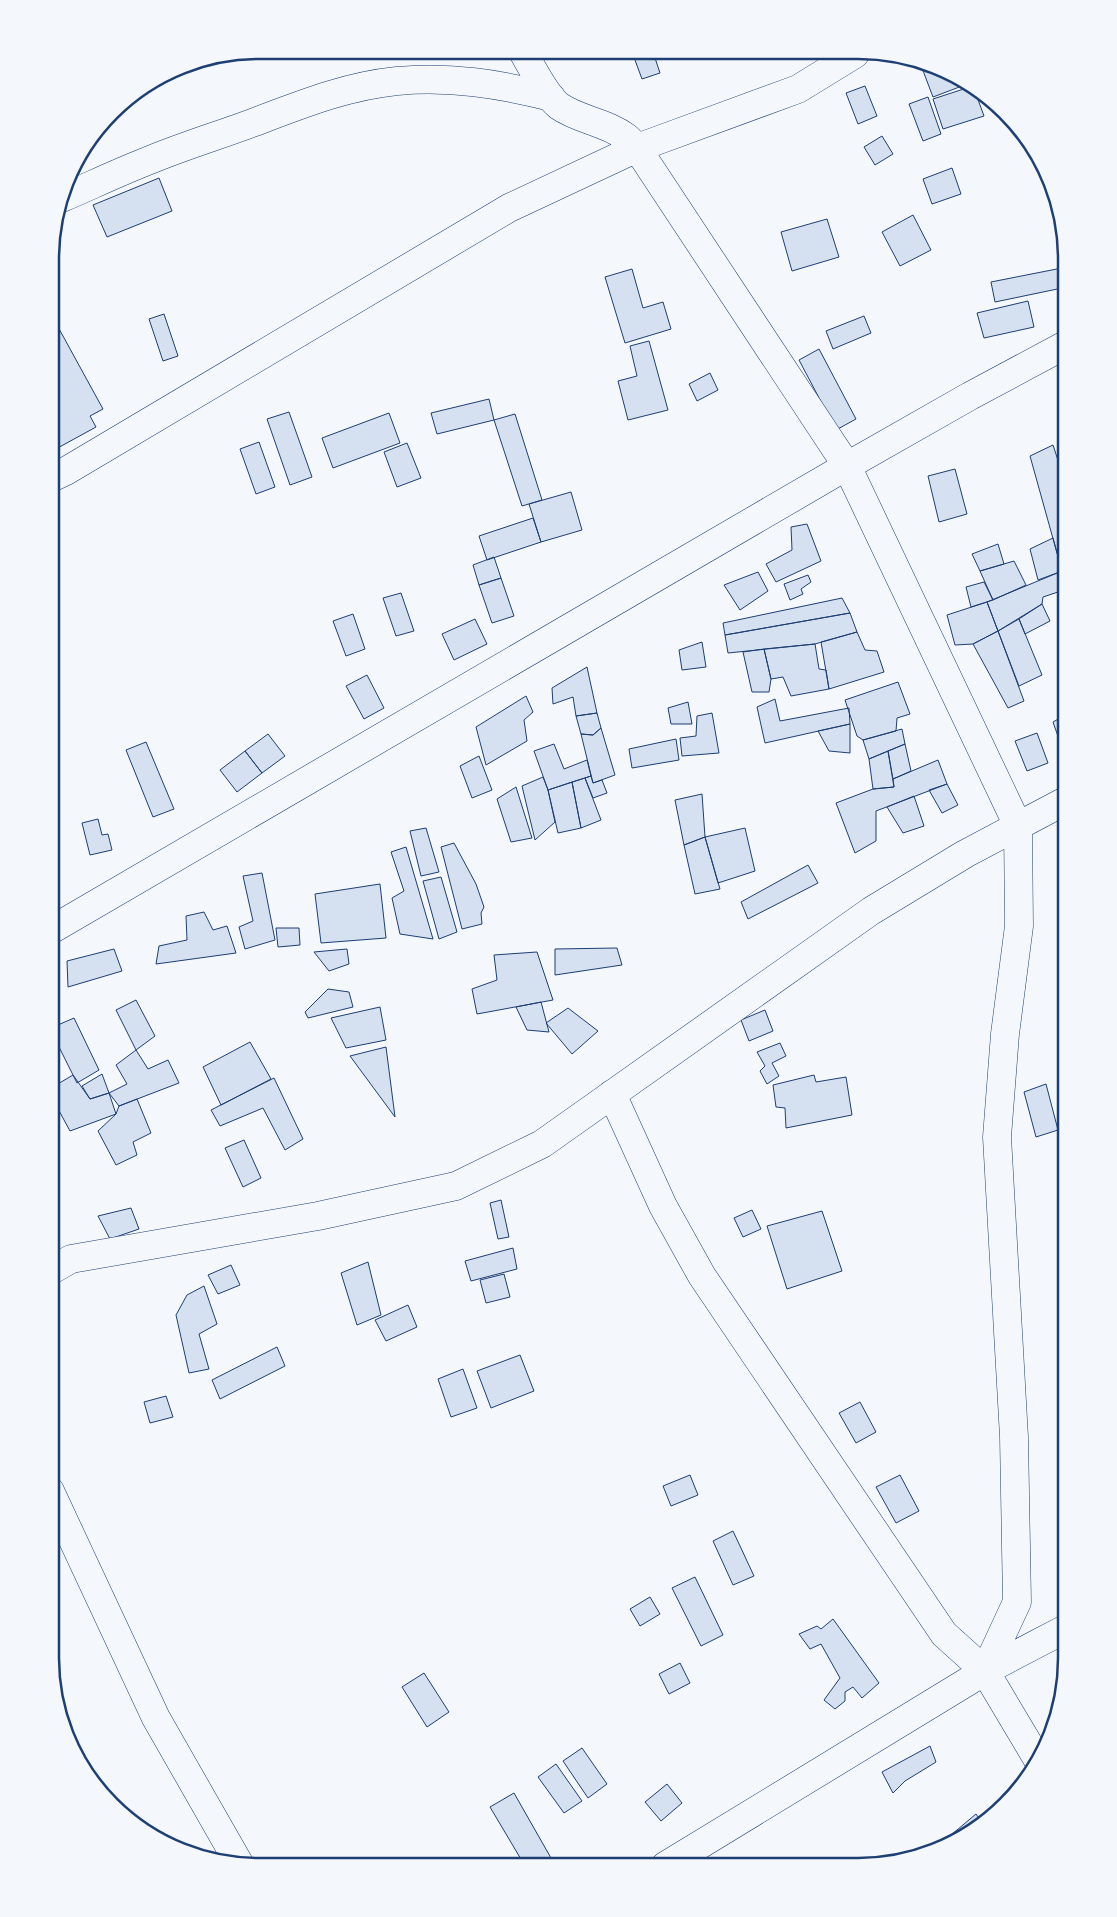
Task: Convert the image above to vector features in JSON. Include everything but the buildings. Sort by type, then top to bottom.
[{"type":"street","points":[[527,59],[558,105],[626,137],[637,148],[847,466],[1018,826],[1018,926],[1005,1034],[997,1137],[1014,1438],[1017,1602],[985,1671]]},
{"type":"street","points":[[59,475],[509,208],[637,148],[798,89],[847,59]]},
{"type":"street","points":[[69,195],[147,161],[332,94],[364,86],[422,80],[471,81],[511,87],[551,97]]},
{"type":"street","points":[[59,925],[847,466],[1058,349]]},
{"type":"street","points":[[59,1266],[71,1259],[318,1216],[456,1186],[542,1144],[871,911],[966,854],[1058,805]]},
{"type":"street","points":[[612,1094],[663,1206],[702,1276],[944,1634],[985,1671],[1034,1753]]},
{"type":"street","points":[[59,1510],[156,1718],[236,1857]]},
{"type":"street","points":[[680,1858],[985,1671],[1058,1632]]}]
